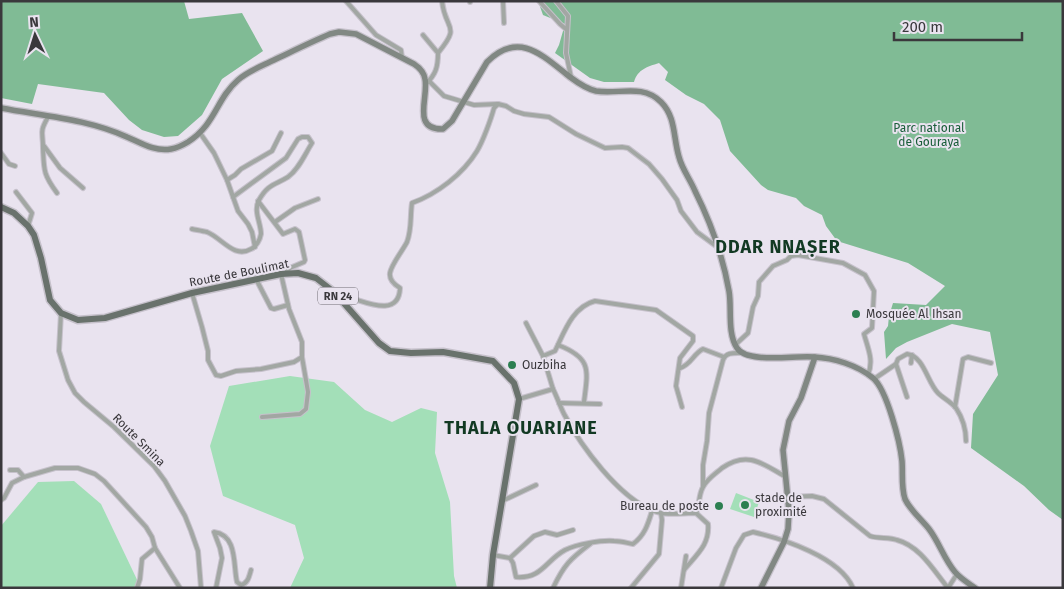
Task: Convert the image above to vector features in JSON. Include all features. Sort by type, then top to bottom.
[{"type":"main road","points":[[1,108],[91,124],[112,130],[144,146],[160,150],[171,149],[181,146],[200,134],[230,88],[239,79],[330,34],[339,32],[356,34],[420,68],[427,83],[423,108],[426,123],[430,128],[443,129],[448,126],[487,62],[495,54],[513,46],[526,47],[538,52],[571,78],[588,88],[597,91],[637,90],[650,94],[660,101],[669,112],[673,123],[679,157],[686,175],[695,190],[716,246],[729,291],[732,336],[735,345],[741,353],[752,357],[816,356],[846,363],[871,377],[880,390],[898,438],[903,490],[906,500],[931,532],[957,574],[975,588]]},
{"type":"main road","points":[[1,207],[14,213],[28,226],[38,245],[50,300],[61,313]]},
{"type":"main road","name":"Route de Boulimat","points":[[61,313],[78,320],[105,318],[192,293],[256,279],[298,273],[316,278],[334,292],[379,344],[390,351],[411,354],[443,352],[493,361],[514,383],[519,399]]},
{"type":"main road","points":[[761,588],[784,542],[788,529],[788,497],[783,450],[788,428],[816,356]]},
{"type":"main road","points":[[490,588],[493,556],[519,399]]},
{"type":"street","points":[[346,1],[376,34],[401,50],[402,58]]},
{"type":"street","points":[[442,1],[451,32],[449,39],[438,53],[438,68],[427,83],[444,96],[474,105],[498,104],[524,114],[548,117],[576,134],[605,148],[628,148],[649,164],[662,178],[677,200],[681,211],[697,232],[716,246]]},
{"type":"street","points":[[504,1],[504,23]]},
{"type":"street","points":[[540,1],[567,30]]},
{"type":"street","points":[[556,1],[568,16],[566,53],[571,78]]},
{"type":"street","points":[[423,35],[438,53]]},
{"type":"street","points":[[343,302],[351,298],[366,303],[388,306],[394,304],[399,298],[400,288],[394,284],[390,272],[407,242],[412,218],[412,203],[442,189],[471,160],[478,150],[494,108],[498,104]]},
{"type":"street","points":[[48,117],[42,129],[44,146],[42,162],[48,180],[57,193]]},
{"type":"street","points":[[227,180],[241,169],[272,151],[281,133]]},
{"type":"street","points":[[200,134],[214,153],[227,180],[238,211],[252,232],[255,247]]},
{"type":"street","points":[[192,229],[207,232],[240,252],[247,252],[255,247],[261,236],[256,209],[258,201],[271,184],[288,177],[297,168],[312,143],[311,140],[308,137],[298,139],[286,158],[233,197]]},
{"type":"street","points":[[44,146],[60,168],[83,188]]},
{"type":"street","points":[[1,153],[9,164],[15,166]]},
{"type":"street","points":[[16,192],[32,213],[28,226]]},
{"type":"street","points":[[275,222],[295,208],[318,199]]},
{"type":"street","points":[[258,201],[283,234],[297,230],[305,260],[283,274],[288,305],[302,342],[302,357],[308,392],[306,409],[300,414],[262,416]]},
{"type":"street","points":[[735,345],[748,333],[753,307],[758,296],[758,283],[773,266],[787,260],[791,256],[798,255],[843,263],[864,275],[874,291],[872,328],[864,334],[871,357],[871,377],[896,364],[898,359],[907,354],[912,355],[919,361],[937,392],[955,407],[964,426],[966,441]]},
{"type":"street","points":[[256,279],[271,308],[274,309],[288,305]]},
{"type":"street","points":[[192,293],[202,327],[208,360],[216,375],[220,376],[236,371],[261,370],[294,362],[302,357]]},
{"type":"street","points":[[543,356],[554,352],[577,311],[590,302],[595,301],[656,310],[693,336],[693,341],[680,358],[676,391],[682,407]]},
{"type":"street","name":"Route Smina","points":[[61,313],[59,351],[68,380],[75,393],[154,466],[165,481],[185,516],[198,551],[201,588]]},
{"type":"street","points":[[526,323],[543,356],[559,403],[586,448],[617,486],[631,498],[652,511],[661,513],[696,513],[708,524],[709,535],[702,548],[684,570]]},
{"type":"street","points":[[558,345],[571,350],[586,365],[587,379],[584,402]]},
{"type":"street","points":[[680,368],[687,366],[699,350],[706,349],[724,357]]},
{"type":"street","points":[[703,486],[703,465],[709,414],[724,357],[729,354],[741,353]]},
{"type":"street","points":[[910,363],[912,355]]},
{"type":"street","points":[[955,407],[963,359],[968,358],[992,363]]},
{"type":"street","points":[[896,364],[907,397]]},
{"type":"street","points":[[519,399],[553,389]]},
{"type":"street","points":[[559,403],[584,402],[600,404]]},
{"type":"street","points":[[696,513],[699,494],[703,486],[711,477],[726,466],[739,460],[748,459],[761,462],[786,478]]},
{"type":"street","points":[[1,500],[12,483],[24,477],[55,468],[78,468],[94,474],[104,482],[146,528],[152,537],[155,548],[180,588]]},
{"type":"street","points":[[10,470],[18,470],[24,477]]},
{"type":"street","points":[[502,501],[536,486]]},
{"type":"street","points":[[788,497],[812,496],[824,499],[870,536],[905,542],[918,552],[948,588],[957,574]]},
{"type":"street","points":[[510,558],[516,577],[525,578],[543,570],[552,560],[566,550],[592,542],[614,541],[634,544],[642,537],[652,511]]},
{"type":"street","points":[[631,588],[659,554],[661,513]]},
{"type":"street","points":[[493,556],[510,558],[534,536],[545,532],[557,535],[572,530]]},
{"type":"street","points":[[216,588],[222,558],[214,532],[223,535],[232,546],[235,555],[237,582],[240,585],[245,584],[248,580],[251,570]]},
{"type":"street","points":[[722,588],[736,548],[744,535],[753,532],[811,551],[825,558],[841,572],[853,588]]},
{"type":"street","points":[[553,588],[562,570],[574,556],[592,542]]},
{"type":"street","points":[[137,588],[142,559],[155,548]]},
{"type":"street","points":[[681,588],[686,556]]},
{"type":"green space","points":[[1,1],[184,1],[189,19],[242,13],[263,51],[222,79],[202,115],[178,136],[164,137],[142,130],[129,120],[104,93],[38,84],[32,104],[1,98]]},
{"type":"green space","name":"Parc national de Gouraya","points":[[538,1],[1063,1],[1063,520],[1049,510],[1024,486],[971,448],[973,414],[998,375],[990,332],[952,324],[907,342],[896,348],[886,359],[884,332],[888,326],[893,303],[926,305],[945,286],[908,263],[837,241],[826,226],[822,215],[804,206],[796,198],[768,190],[761,185],[730,151],[720,120],[704,104],[686,95],[665,80],[668,72],[659,63],[641,71],[634,82],[604,82],[590,78],[555,53],[565,24],[543,15]]},
{"type":"green space","points":[[290,376],[334,382],[365,410],[392,422],[421,408],[437,412],[435,453],[450,502],[454,576],[457,588],[290,588],[304,558],[295,525],[223,496],[210,446],[229,386]]},
{"type":"green space","points":[[74,481],[101,504],[141,588],[1,588],[1,526],[38,482]]},
{"type":"green space","name":"stade de proximité","points":[[736,493],[759,502],[754,517],[730,509]]},
{"type":"place","name":"Mosquée Al Ihsan","points":[[856,314]]},
{"type":"place","name":"Ouzbiha","points":[[512,365]]},
{"type":"place","name":"stade de proximité","points":[[745,505]]},
{"type":"place","name":"Bureau de poste","points":[[719,506]]},
{"type":"district","name":"DDAR NNAṢER","points":[[778,247]]},
{"type":"district","name":"THALA OUARIANE","points":[[521,428]]}]
